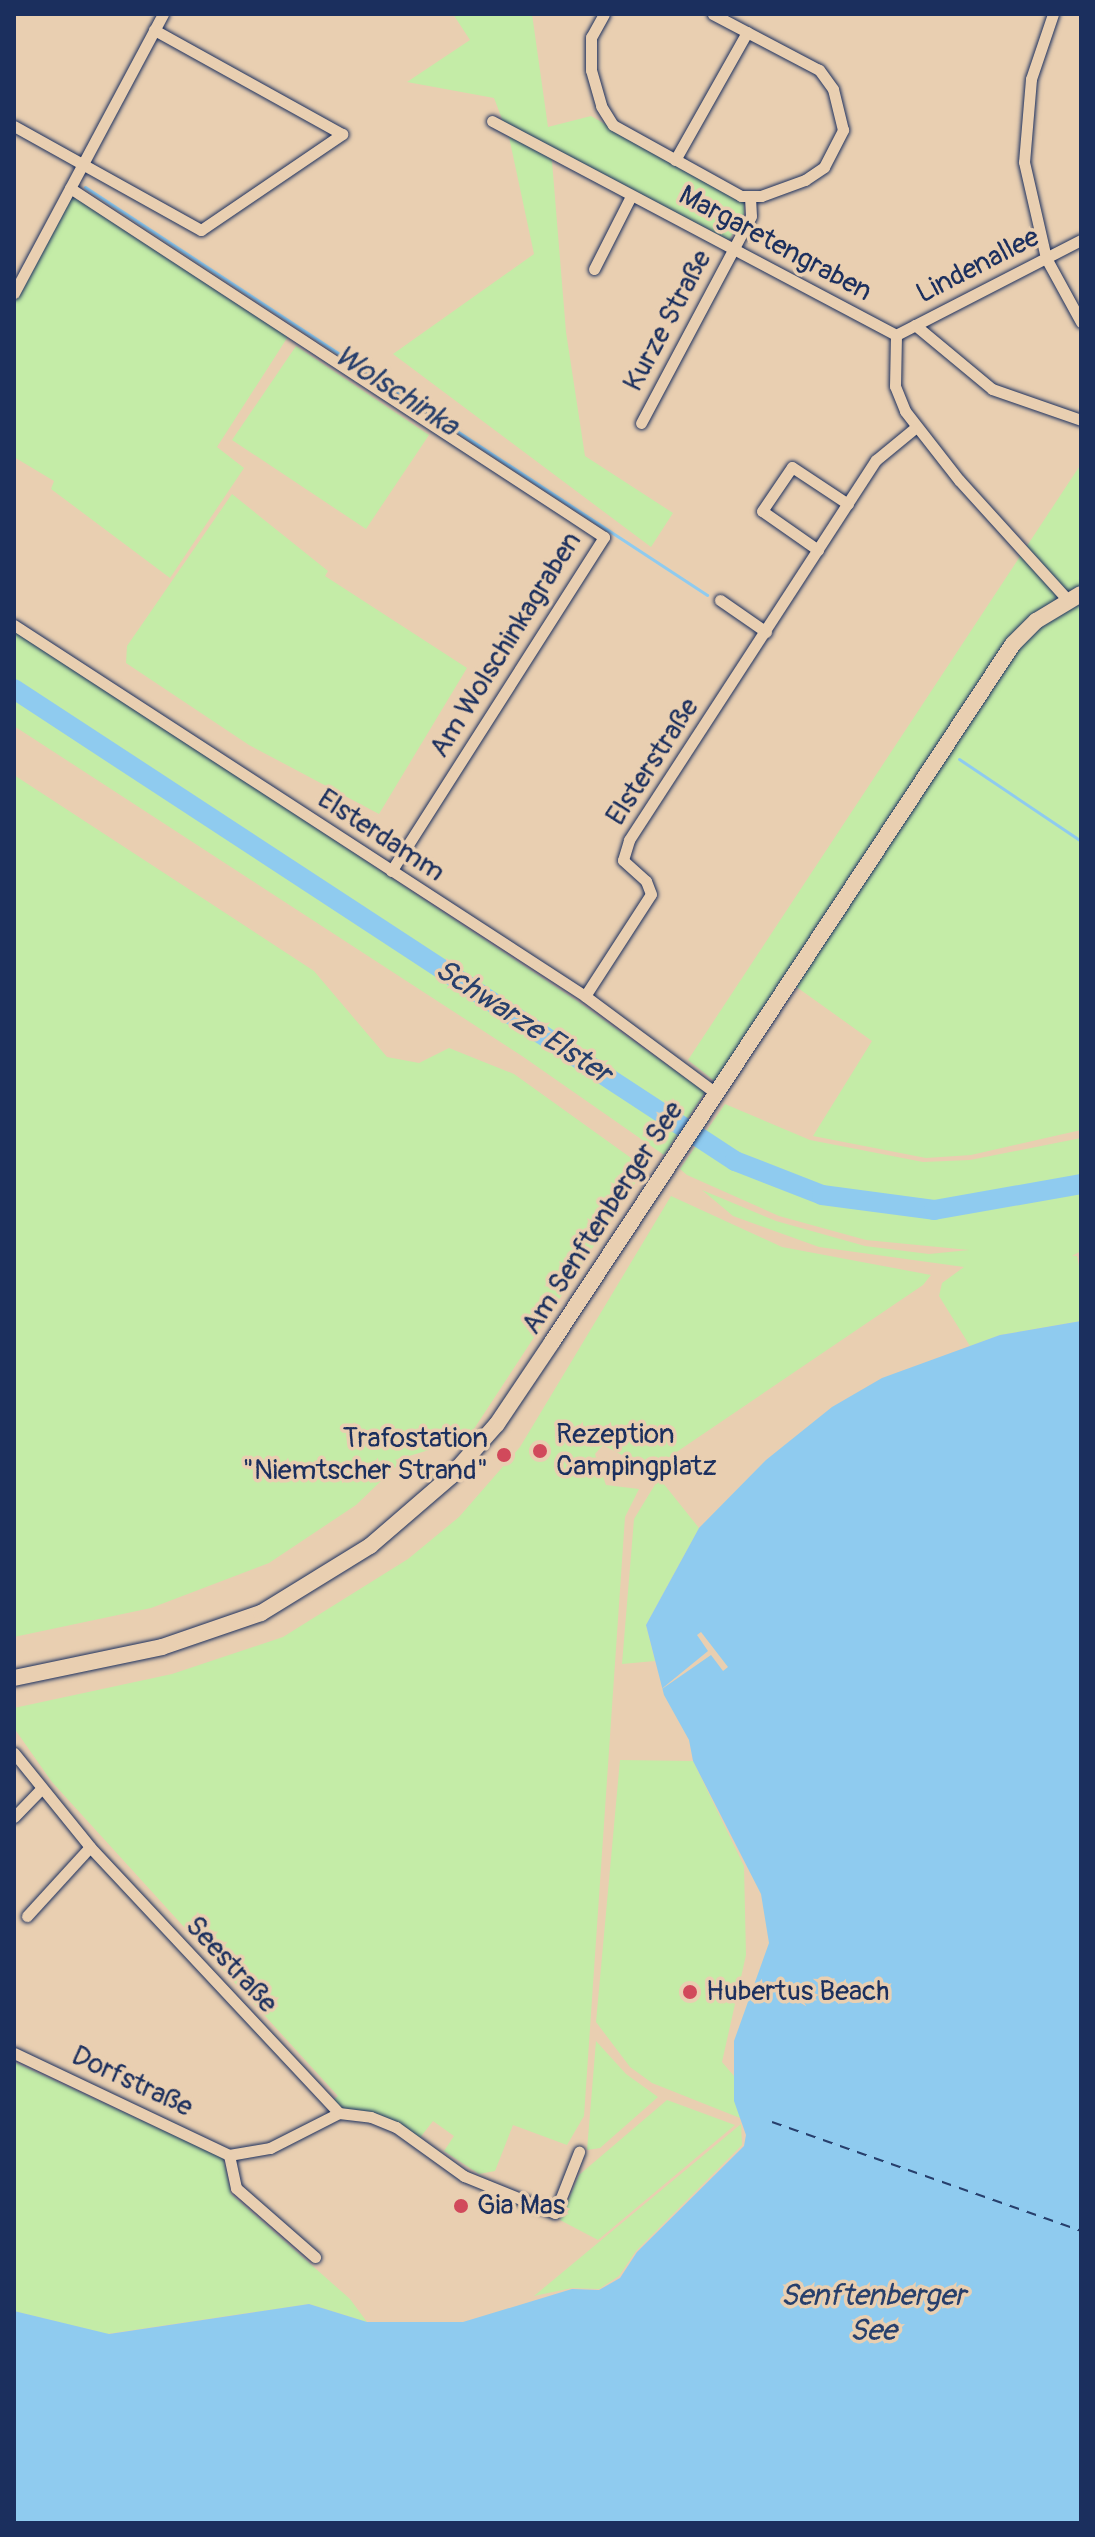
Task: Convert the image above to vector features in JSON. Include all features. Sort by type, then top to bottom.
[{"type":"street","points":[[14,293],[163,14]]},
{"type":"street","points":[[604,14],[590,47],[601,106],[613,125],[750,197],[792,185],[824,167],[843,130],[841,108],[819,70],[713,14]]},
{"type":"street","points":[[1053,14],[1034,67],[1025,130],[1028,192],[1046,258],[1081,322]]},
{"type":"street","points":[[14,126],[201,230],[342,134],[154,30]]},
{"type":"street","points":[[675,160],[747,32]]},
{"type":"street","name":"Margaretengraben","points":[[492,121],[896,335]]},
{"type":"street","name":"Am Wolschinkagraben","points":[[70,188],[604,537],[391,871]]},
{"type":"street","points":[[594,269],[631,196]]},
{"type":"street","name":"Kurze Straße","points":[[641,423],[751,216],[750,197]]},
{"type":"street","name":"Lindenallee","points":[[896,335],[1081,240]]},
{"type":"street","points":[[915,325],[992,389],[1081,420]]},
{"type":"street","points":[[896,335],[895,386],[916,427],[1074,596]]},
{"type":"street","name":"Elsterstraße","points":[[585,996],[651,894],[646,881],[623,860],[629,840],[876,460],[916,427]]},
{"type":"street","points":[[818,550],[762,511],[792,467],[848,504]]},
{"type":"street","name":"Am Senftenberger See","points":[[14,1678],[162,1647],[261,1613],[326,1576],[410,1515],[497,1424],[1013,644],[1074,596]]},
{"type":"street","points":[[720,600],[766,632]]},
{"type":"street","name":"Elsterdamm","points":[[14,625],[585,996],[712,1100]]},
{"type":"street","name":"Seestraße","points":[[14,1753],[40,1790],[90,1847],[339,2113]]},
{"type":"street","points":[[14,1817],[40,1790]]},
{"type":"street","points":[[27,1916],[90,1847]]},
{"type":"street","name":"Dorfstraße","points":[[14,2053],[229,2155]]},
{"type":"street","points":[[315,2257],[236,2188],[229,2155],[270,2148],[339,2113],[396,2127],[464,2176],[555,2213],[579,2152]]},
{"type":"green space","points":[[453,14],[532,14],[548,127],[591,116],[744,203],[744,215],[729,240],[551,149],[566,332],[585,456],[673,513],[651,547],[393,354],[534,254],[509,137],[494,98],[407,82],[470,40]]},
{"type":"green space","points":[[71,195],[289,335],[217,447],[244,468],[170,578],[51,489],[54,481],[14,457],[14,304]]},
{"type":"green space","points":[[296,346],[429,435],[366,529],[232,440]]},
{"type":"green space","points":[[1081,464],[1081,1130],[971,1155],[926,1158],[813,1136],[872,1041],[784,978],[717,1083],[688,1060]]},
{"type":"green space","points":[[232,494],[328,571],[325,576],[467,668],[379,814],[249,745],[126,663],[127,646]]},
{"type":"green space","points":[[14,628],[580,1003],[705,1092],[664,1155],[522,1056],[14,726]]},
{"type":"green space","points":[[14,775],[314,971],[387,1057],[419,1063],[449,1048],[514,1074],[645,1168],[468,1438],[406,1457],[356,1505],[269,1563],[151,1608],[14,1637]]},
{"type":"green space","points":[[725,1104],[810,1140],[923,1162],[970,1160],[1081,1138],[1081,1251],[1072,1256],[1077,1256],[1081,1276],[1081,1321],[1000,1335],[970,1346],[939,1296],[942,1283],[964,1267],[819,1247],[733,1216],[702,1190],[776,1221],[865,1246],[929,1254],[969,1250],[866,1240],[779,1216],[687,1175],[680,1169]]},
{"type":"green space","points":[[671,1196],[782,1247],[931,1275],[923,1285],[650,1470],[603,1445],[595,1454],[606,1485],[639,1489],[625,1517],[584,2116],[567,2145],[513,2125],[495,2171],[479,2174],[444,2151],[454,2136],[433,2121],[419,2139],[328,2105],[338,2096],[52,1782],[14,1728],[14,1708],[172,1674],[283,1637],[408,1559],[459,1517],[520,1447]]},
{"type":"green space","points":[[659,1478],[699,1528],[646,1625],[655,1661],[622,1664],[634,1519]]},
{"type":"green space","points":[[620,1760],[693,1761],[744,1866],[746,1955],[722,2062],[734,2076],[740,2118],[652,2083],[630,2067],[596,2022]]},
{"type":"green space","points":[[596,2041],[626,2074],[658,2097],[600,2148],[587,2150]]},
{"type":"green space","points":[[14,2062],[223,2158],[231,2194],[350,2299],[367,2322],[309,2304],[107,2334],[14,2311]]},
{"type":"green space","points":[[667,2100],[735,2125],[598,2240],[560,2220],[579,2175]]},
{"type":"green space","points":[[741,2124],[742,2145],[636,2251],[619,2276],[599,2289],[572,2288],[534,2296]]},
{"type":"water","name":"Senftenberger See","points":[[1081,1321],[1081,2523],[14,2523],[14,2311],[109,2334],[309,2304],[367,2322],[463,2322],[572,2289],[599,2290],[620,2278],[637,2252],[744,2146],[746,2135],[734,2101],[734,2041],[769,1943],[761,1894],[693,1761],[689,1740],[664,1695],[646,1625],[699,1528],[766,1460],[832,1407],[882,1378],[1000,1335]]},
{"type":"pier","points":[[701,1632],[728,1667],[723,1671],[711,1655],[659,1691],[708,1651],[697,1635]]},
{"type":"waterway","name":"Wolschinka","points":[[85,187],[707,595]]},
{"type":"waterway","name":"Schwarze Elster","points":[[14,689],[735,1161],[822,1195],[934,1210],[1081,1184]]},
{"type":"waterway","points":[[959,759],[1081,841]]},
{"type":"ferry route","points":[[772,2122],[1081,2231]]},
{"type":"place","name":"Rezeption Campingplatz","points":[[540,1451]]},
{"type":"place","name":"Trafostation \"Niemtscher Strand\"","points":[[504,1455]]},
{"type":"place","name":"Hubertus Beach","points":[[690,1992]]},
{"type":"place","name":"Gia Mas","points":[[461,2206]]}]
